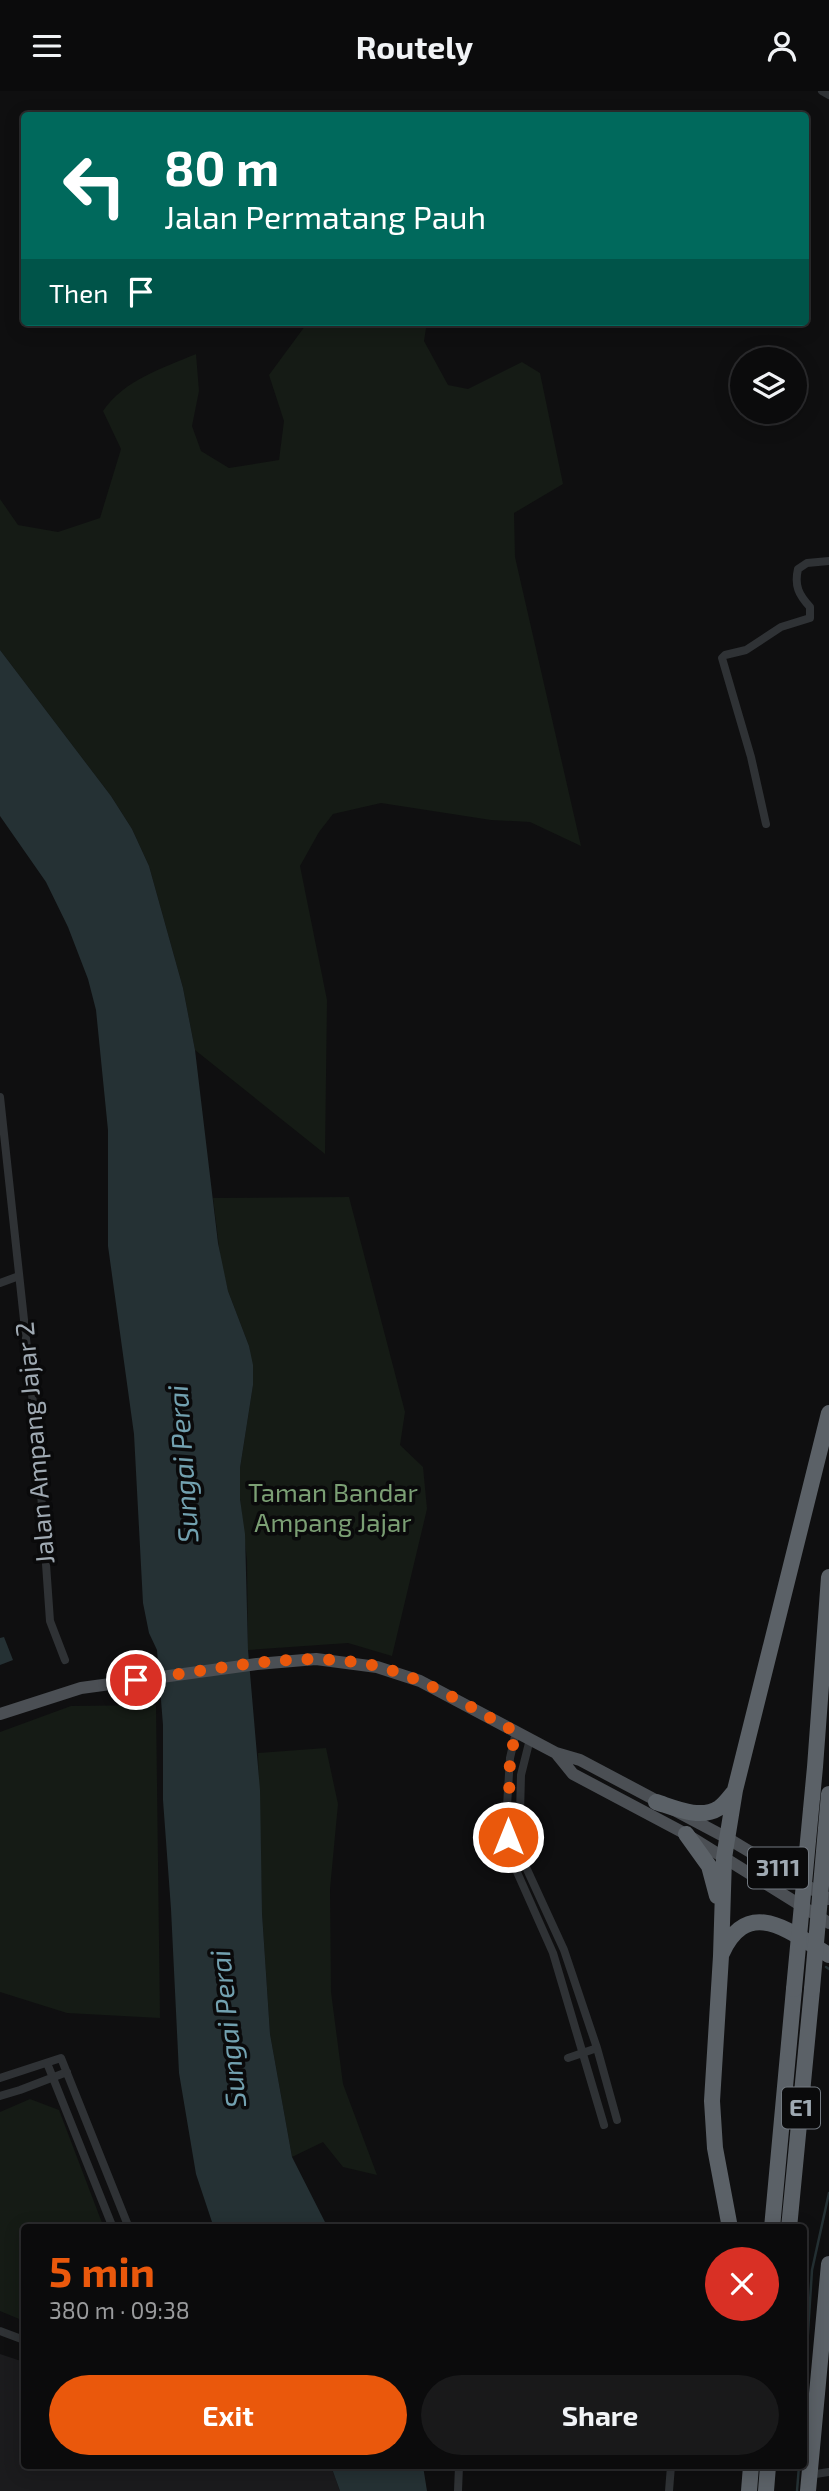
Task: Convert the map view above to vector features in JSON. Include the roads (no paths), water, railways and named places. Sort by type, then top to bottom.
[{"type":"highway","points":[[729,2224],[712,2116],[724,1858],[735,1790],[829,1413]]},
{"type":"highway","name":"E1","points":[[772,2224],[815,1767],[829,1577]]},
{"type":"highway","points":[[656,1802],[691,1813],[706,1812],[718,1808],[735,1790]]},
{"type":"highway","name":"E1","points":[[789,2224],[829,1794]]},
{"type":"highway","points":[[686,1834],[709,1866],[722,1912]]},
{"type":"highway","points":[[721,1956],[728,1940],[740,1928],[762,1921],[776,1925],[829,1955]]},
{"type":"highway","points":[[808,2483],[829,2264]]},
{"type":"highway","points":[[749,2491],[751,2469]]},
{"type":"highway","points":[[766,2491],[768,2469]]},
{"type":"main road","name":"3111","points":[[0,1714],[81,1688],[257,1664],[317,1659],[377,1667],[420,1681],[556,1753],[580,1760],[727,1838],[829,1899]]},
{"type":"main road","name":"3111","points":[[556,1753],[573,1774],[686,1834],[829,1923]]},
{"type":"street","points":[[822,91],[829,95]]},
{"type":"street","points":[[766,824],[751,757],[722,658],[746,650],[782,627],[810,618],[810,607],[800,596],[796,585],[798,569],[807,563],[829,561]]},
{"type":"street","name":"Jalan Ampang Jajar 2","points":[[0,1097],[38,1450],[50,1621],[65,1660]]},
{"type":"street","points":[[0,1283],[19,1276]]},
{"type":"street","points":[[516,1732],[508,1782],[509,1854],[553,1954],[604,2125]]},
{"type":"street","points":[[530,1739],[521,1775],[519,1852],[564,1950],[597,2048],[617,2120]]},
{"type":"street","points":[[553,1954],[564,1950]]},
{"type":"street","points":[[568,2058],[597,2048]]},
{"type":"street","points":[[0,2078],[61,2058],[127,2224]]},
{"type":"street","points":[[47,2063],[111,2224]]},
{"type":"street","points":[[0,2096],[67,2072]]},
{"type":"street","points":[[0,2331],[21,2339]]},
{"type":"street","points":[[458,2491],[459,2469]]},
{"type":"street","points":[[669,2491],[671,2469]]},
{"type":"street","points":[[808,2483],[829,2472]]},
{"type":"water","name":"Sungai Perai","points":[[0,650],[111,796],[132,829],[149,866],[183,988],[195,1050],[218,1243],[228,1291],[249,1346],[253,1365],[253,1385],[240,1468],[240,1499],[245,1534],[248,1650],[260,1790],[262,1913],[270,2034],[292,2157],[326,2224],[213,2224],[196,2174],[179,2073],[163,1800],[163,1725],[157,1650],[149,1633],[143,1603],[134,1434],[108,1246],[108,1130],[96,1010],[88,979],[68,927],[46,882],[0,816]]},
{"type":"water","points":[[4,1637],[13,1660],[0,1665],[0,1638]]},
{"type":"water","points":[[332,2469],[423,2469],[427,2491],[340,2491]]},
{"type":"waterway","points":[[807,2348],[812,2270],[829,2193]]},
{"type":"waterway","points":[[797,2491],[799,2469]]},
{"type":"park label","name":"Taman Bandar Ampang Jajar","points":[[333,1508]]}]
